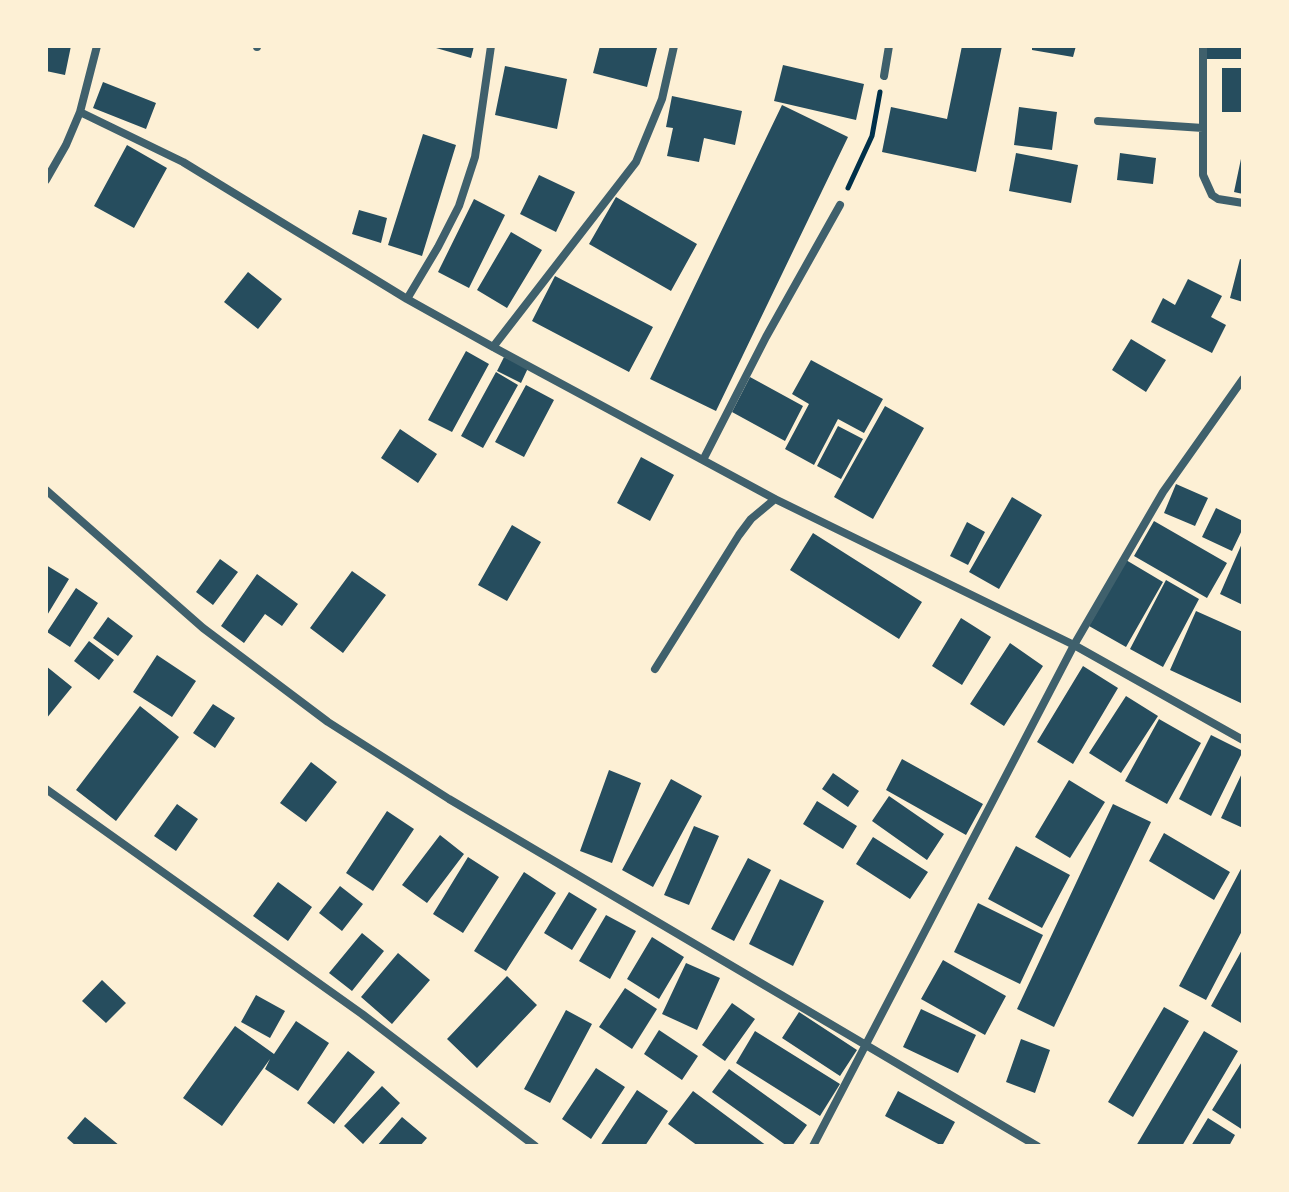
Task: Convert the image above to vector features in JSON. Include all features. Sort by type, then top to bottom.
[{"type":"street","points":[[46,180],[80,112],[97,46]]},
{"type":"street","points":[[407,299],[459,206],[475,157],[491,46]]},
{"type":"street","points":[[493,347],[636,162],[662,99],[674,46]]},
{"type":"street","points":[[884,76],[889,46]]},
{"type":"street","points":[[1203,46],[1203,175],[1212,195],[1243,203]]},
{"type":"street","points":[[80,112],[183,162],[407,299],[493,347],[775,499],[1074,645],[1243,740]]},
{"type":"street","points":[[1098,121],[1203,128]]},
{"type":"street","points":[[703,460],[766,337],[840,205]]},
{"type":"street","points":[[813,1146],[1074,645],[1163,492],[1243,379]]},
{"type":"street","points":[[46,490],[203,628],[328,722],[449,799],[1037,1146]]},
{"type":"street","points":[[655,669],[739,535],[751,519],[775,499]]},
{"type":"street","points":[[46,789],[362,1014],[535,1146]]},
{"type":"path","points":[[840,205],[872,136],[884,76]]},
{"type":"building","points":[[46,46],[71,46],[65,75],[46,71]]},
{"type":"building","points":[[429,46],[474,46],[471,58]]},
{"type":"building","points":[[600,46],[657,48],[647,87],[593,73]]},
{"type":"building","points":[[962,46],[1002,46],[976,172],[882,152],[891,107],[947,119]]},
{"type":"building","points":[[1032,46],[1076,46],[1073,57],[1032,50]]},
{"type":"building","points":[[1205,46],[1243,46],[1243,59],[1205,59]]},
{"type":"building","points":[[783,65],[864,84],[856,120],[774,101]]},
{"type":"building","points":[[505,66],[567,79],[557,129],[495,115]]},
{"type":"building","points":[[1222,68],[1243,68],[1243,112],[1222,112]]},
{"type":"building","points":[[103,82],[156,103],[146,129],[93,108]]},
{"type":"building","points":[[672,96],[742,111],[735,145],[704,138],[699,162],[667,156],[673,128],[666,127]]},
{"type":"building","points":[[782,105],[848,137],[716,411],[650,379]]},
{"type":"building","points":[[1019,107],[1057,112],[1052,150],[1014,145]]},
{"type":"building","points":[[423,134],[456,145],[422,256],[388,245]]},
{"type":"building","points":[[127,145],[167,168],[134,228],[94,206]]},
{"type":"building","points":[[1016,153],[1078,165],[1071,203],[1009,191]]},
{"type":"building","points":[[1120,153],[1156,158],[1153,184],[1117,180]]},
{"type":"building","points":[[1243,154],[1243,194],[1234,192]]},
{"type":"building","points":[[539,175],[575,192],[556,232],[520,214]]},
{"type":"building","points":[[616,197],[697,244],[671,291],[589,244]]},
{"type":"building","points":[[474,199],[505,215],[469,288],[438,272]]},
{"type":"building","points":[[359,210],[387,218],[381,243],[352,234]]},
{"type":"building","points":[[511,232],[542,250],[507,308],[477,290]]},
{"type":"building","points":[[1240,259],[1243,260],[1243,302],[1230,298]]},
{"type":"building","points":[[248,272],[282,299],[258,329],[224,302]]},
{"type":"building","points":[[555,276],[653,327],[629,372],[532,321]]},
{"type":"building","points":[[1188,279],[1222,296],[1211,317],[1226,325],[1212,353],[1151,322],[1163,298],[1175,305]]},
{"type":"building","points":[[1131,339],[1166,360],[1146,392],[1112,370]]},
{"type":"building","points":[[466,351],[489,364],[452,432],[428,420]]},
{"type":"building","points":[[504,357],[528,368],[521,383],[497,371]]},
{"type":"building","points":[[811,360],[883,399],[864,433],[838,419],[814,465],[785,449],[809,404],[792,394]]},
{"type":"building","points":[[496,372],[518,385],[483,448],[461,436]]},
{"type":"building","points":[[750,377],[803,406],[785,441],[732,412]]},
{"type":"building","points":[[526,385],[554,400],[524,457],[495,442]]},
{"type":"building","points":[[885,406],[924,428],[873,519],[834,497]]},
{"type":"building","points":[[838,426],[863,439],[841,479],[817,466]]},
{"type":"building","points":[[400,429],[437,454],[418,483],[381,458]]},
{"type":"building","points":[[641,457],[674,475],[650,521],[617,503]]},
{"type":"building","points":[[1176,484],[1208,498],[1195,526],[1164,513]]},
{"type":"building","points":[[1012,497],[1042,515],[999,589],[969,572]]},
{"type":"building","points":[[1216,508],[1243,521],[1243,528],[1232,551],[1202,537]]},
{"type":"building","points":[[1154,521],[1227,563],[1207,598],[1134,556]]},
{"type":"building","points":[[967,522],[985,532],[968,565],[950,556]]},
{"type":"building","points":[[512,525],[541,542],[507,601],[478,585]]},
{"type":"building","points":[[813,533],[922,602],[899,639],[790,570]]},
{"type":"building","points":[[1243,541],[1243,605],[1220,594]]},
{"type":"building","points":[[220,559],[238,572],[213,605],[196,592]]},
{"type":"building","points":[[1126,560],[1163,582],[1126,647],[1089,626]]},
{"type":"building","points":[[46,565],[69,579],[46,617]]},
{"type":"building","points":[[352,571],[386,595],[343,653],[310,628]]},
{"type":"building","points":[[257,574],[298,604],[282,626],[265,614],[244,643],[221,626]]},
{"type":"building","points":[[1166,580],[1199,599],[1163,667],[1130,649]]},
{"type":"building","points":[[76,588],[98,603],[70,647],[47,632]]},
{"type":"building","points":[[1196,611],[1243,632],[1243,704],[1170,670]]},
{"type":"building","points":[[108,617],[133,636],[118,656],[93,638]]},
{"type":"building","points":[[961,618],[991,637],[962,685],[932,666]]},
{"type":"building","points":[[89,641],[114,660],[99,680],[74,661]]},
{"type":"building","points":[[1010,643],[1043,666],[1004,726],[970,704]]},
{"type":"building","points":[[157,655],[196,681],[172,717],[133,692]]},
{"type":"building","points":[[46,666],[72,687],[46,719]]},
{"type":"building","points":[[1083,666],[1118,688],[1073,764],[1037,742]]},
{"type":"building","points":[[1126,696],[1158,716],[1121,773],[1089,753]]},
{"type":"building","points":[[213,704],[235,718],[215,748],[193,733]]},
{"type":"building","points":[[140,706],[179,737],[116,821],[76,790]]},
{"type":"building","points":[[1159,719],[1201,743],[1167,804],[1125,781]]},
{"type":"building","points":[[1211,735],[1243,751],[1211,816],[1179,799]]},
{"type":"building","points":[[902,759],[983,804],[966,835],[886,790]]},
{"type":"building","points":[[311,762],[337,782],[306,822],[280,803]]},
{"type":"building","points":[[609,770],[641,783],[612,863],[580,851]]},
{"type":"building","points":[[1243,771],[1243,828],[1221,818]]},
{"type":"building","points":[[833,773],[859,791],[848,807],[822,789]]},
{"type":"building","points":[[671,779],[702,796],[653,887],[622,870]]},
{"type":"building","points":[[1069,780],[1105,802],[1070,858],[1035,837]]},
{"type":"building","points":[[889,796],[944,834],[927,860],[872,821]]},
{"type":"building","points":[[817,801],[857,826],[843,849],[803,824]]},
{"type":"building","points":[[177,804],[198,819],[176,851],[154,836]]},
{"type":"building","points":[[1113,804],[1151,822],[1054,1027],[1017,1009]]},
{"type":"building","points":[[387,811],[414,829],[373,891],[346,873]]},
{"type":"building","points":[[694,826],[719,836],[689,905],[664,895]]},
{"type":"building","points":[[1164,833],[1230,872],[1214,900],[1149,861]]},
{"type":"building","points":[[440,835],[464,854],[427,903],[402,885]]},
{"type":"building","points":[[873,837],[928,872],[910,899],[856,864]]},
{"type":"building","points":[[1016,846],[1070,875],[1042,928],[988,899]]},
{"type":"building","points":[[468,857],[499,877],[463,933],[433,914]]},
{"type":"building","points":[[748,858],[771,870],[734,941],[711,929]]},
{"type":"building","points":[[1243,865],[1243,929],[1206,1000],[1179,986]]},
{"type":"building","points":[[524,872],[556,893],[506,971],[474,951]]},
{"type":"building","points":[[780,879],[824,901],[793,966],[749,944]]},
{"type":"building","points":[[278,882],[312,907],[288,941],[253,916]]},
{"type":"building","points":[[340,886],[363,904],[342,931],[319,913]]},
{"type":"building","points":[[569,892],[597,909],[572,950],[544,933]]},
{"type":"building","points":[[978,903],[1043,935],[1020,984],[954,952]]},
{"type":"building","points":[[606,915],[636,931],[610,979],[579,961]]},
{"type":"building","points":[[362,933],[384,951],[352,991],[329,973]]},
{"type":"building","points":[[652,937],[684,957],[659,999],[627,979]]},
{"type":"building","points":[[1243,948],[1243,1024],[1211,1006]]},
{"type":"building","points":[[398,953],[430,980],[392,1024],[361,997]]},
{"type":"building","points":[[943,960],[1006,996],[985,1035],[921,999]]},
{"type":"building","points":[[686,963],[720,978],[697,1030],[662,1014]]},
{"type":"building","points":[[507,976],[537,1005],[477,1068],[447,1039]]},
{"type":"building","points":[[102,980],[126,1003],[106,1023],[82,1001]]},
{"type":"building","points":[[625,988],[657,1009],[632,1049],[599,1027]]},
{"type":"building","points":[[256,995],[285,1011],[270,1038],[241,1022]]},
{"type":"building","points":[[732,1003],[755,1019],[725,1061],[702,1045]]},
{"type":"building","points":[[1164,1007],[1189,1021],[1133,1117],[1108,1102]]},
{"type":"building","points":[[921,1009],[976,1035],[958,1073],[903,1047]]},
{"type":"building","points":[[566,1010],[592,1024],[550,1103],[524,1089]]},
{"type":"building","points":[[799,1012],[857,1050],[840,1076],[782,1038]]},
{"type":"building","points":[[296,1021],[329,1043],[298,1091],[265,1069],[270,1059],[222,1126],[183,1098],[235,1026],[274,1054]]},
{"type":"building","points":[[659,1030],[698,1056],[682,1080],[644,1054]]},
{"type":"building","points":[[755,1031],[840,1084],[820,1116],[736,1063]]},
{"type":"building","points":[[1204,1031],[1238,1051],[1182,1146],[1136,1146]]},
{"type":"building","points":[[1021,1039],[1050,1050],[1035,1093],[1006,1082]]},
{"type":"building","points":[[348,1051],[375,1072],[334,1124],[307,1103]]},
{"type":"building","points":[[1243,1060],[1243,1130],[1212,1110]]},
{"type":"building","points":[[596,1068],[625,1087],[591,1139],[562,1119]]},
{"type":"building","points":[[729,1069],[807,1125],[792,1146],[787,1146],[712,1092]]},
{"type":"building","points":[[382,1086],[400,1103],[363,1144],[344,1126]]},
{"type":"building","points":[[637,1090],[668,1111],[645,1146],[600,1146]]},
{"type":"building","points":[[693,1091],[767,1146],[698,1146],[668,1124]]},
{"type":"building","points":[[898,1091],[955,1122],[942,1146],[885,1116]]},
{"type":"building","points":[[85,1117],[120,1146],[76,1146],[67,1138]]},
{"type":"building","points":[[402,1117],[427,1138],[420,1146],[377,1146]]},
{"type":"building","points":[[1208,1118],[1235,1135],[1229,1146],[1191,1146]]}]
